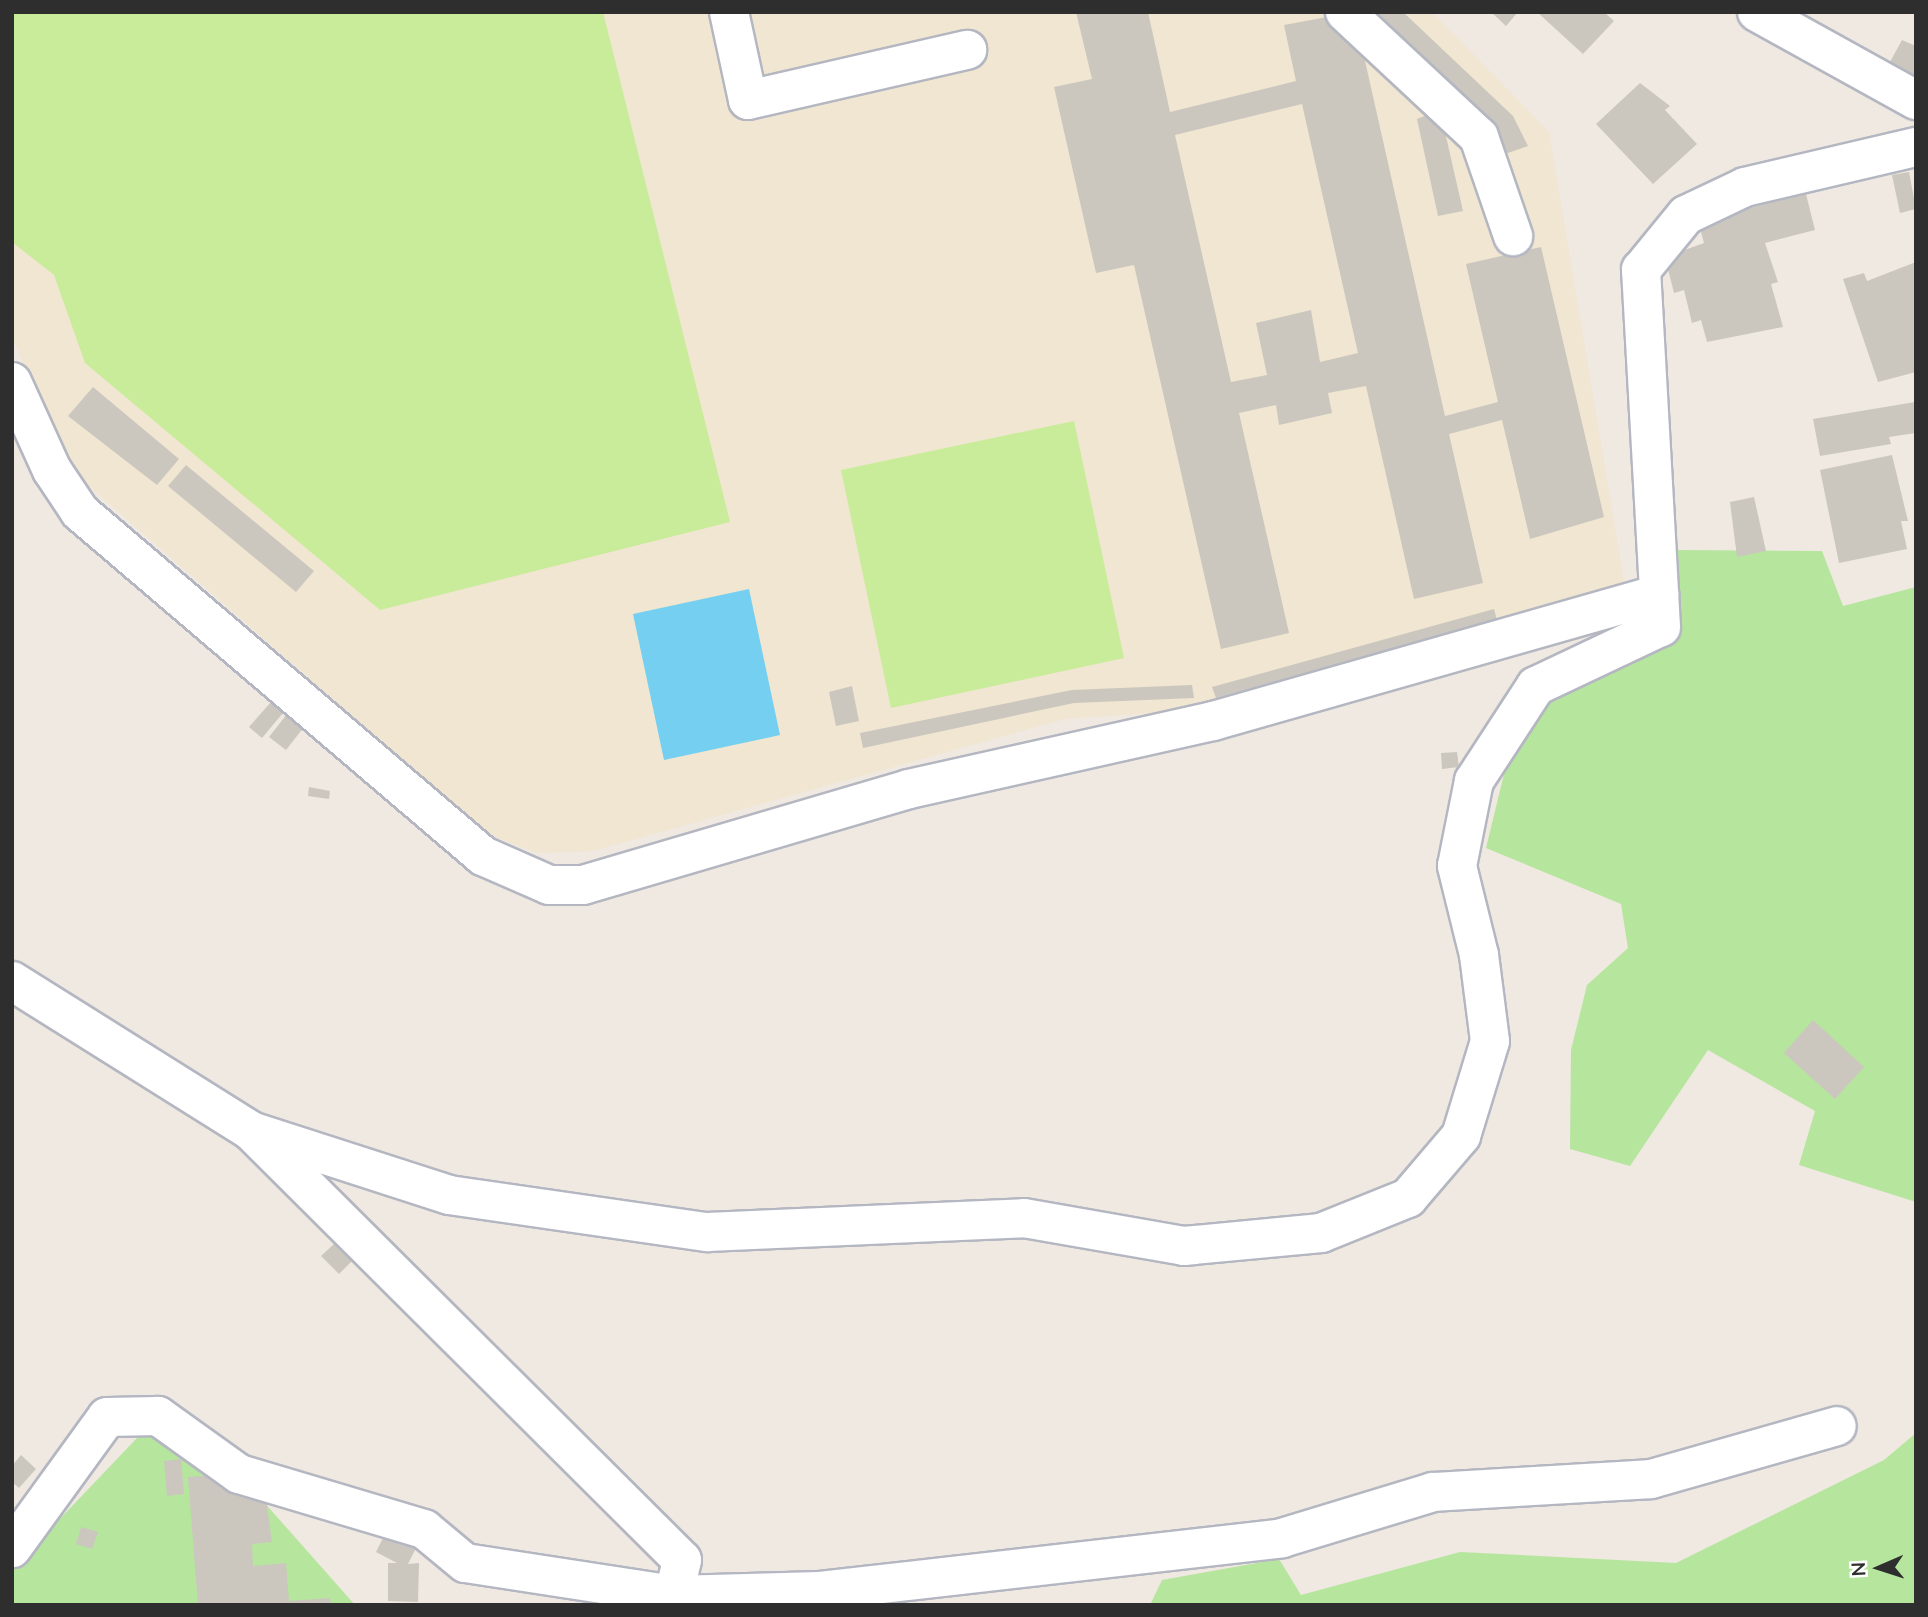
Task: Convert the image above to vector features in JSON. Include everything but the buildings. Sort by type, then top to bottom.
[{"type":"street","points":[[729,12],[748,100],[967,50]]},
{"type":"street","points":[[1345,12],[1479,137],[1513,236]]},
{"type":"street","points":[[1757,12],[1799,21],[1916,100]]},
{"type":"street","points":[[251,1132],[449,1195],[707,1233],[1024,1218],[1184,1246],[1321,1233],[1408,1198],[1461,1136],[1490,1041],[1479,956],[1457,866],[1474,781],[1535,686],[1661,627],[1641,270],[1686,215],[1745,187],[1916,147]]},
{"type":"street","points":[[12,382],[52,470],[80,512],[483,856],[550,885],[583,885],[909,789],[1213,721],[1659,594]]},
{"type":"street","points":[[12,981],[251,1132],[682,1560],[674,1595]]},
{"type":"street","points":[[12,1548],[107,1417],[158,1416],[239,1474],[424,1529],[465,1563],[674,1595],[820,1591],[1282,1538],[1433,1492],[1651,1479],[1837,1426]]},
{"type":"shaded area","points":[[12,12],[1432,12],[1549,132],[1626,594],[1196,710],[1065,719],[593,851],[537,853],[488,834],[68,468],[12,337]]},
{"type":"green space","points":[[12,12],[603,12],[730,522],[380,610],[85,363],[54,275],[12,242]]},
{"type":"green space","points":[[1074,421],[1124,658],[891,708],[841,470]]},
{"type":"green space","points":[[1677,550],[1822,551],[1843,606],[1916,587],[1916,1202],[1799,1165],[1815,1111],[1708,1050],[1630,1166],[1570,1149],[1571,1050],[1587,985],[1628,948],[1621,904],[1486,848],[1505,770],[1545,696],[1681,617]]},
{"type":"green space","points":[[158,1416],[239,1474],[355,1605],[12,1605],[12,1569]]},
{"type":"green space","points":[[1916,1433],[1916,1605],[1150,1605],[1162,1580],[1279,1559],[1301,1595],[1460,1552],[1676,1563],[1884,1460]]},
{"type":"water","points":[[749,589],[780,735],[664,760],[633,614]]}]
